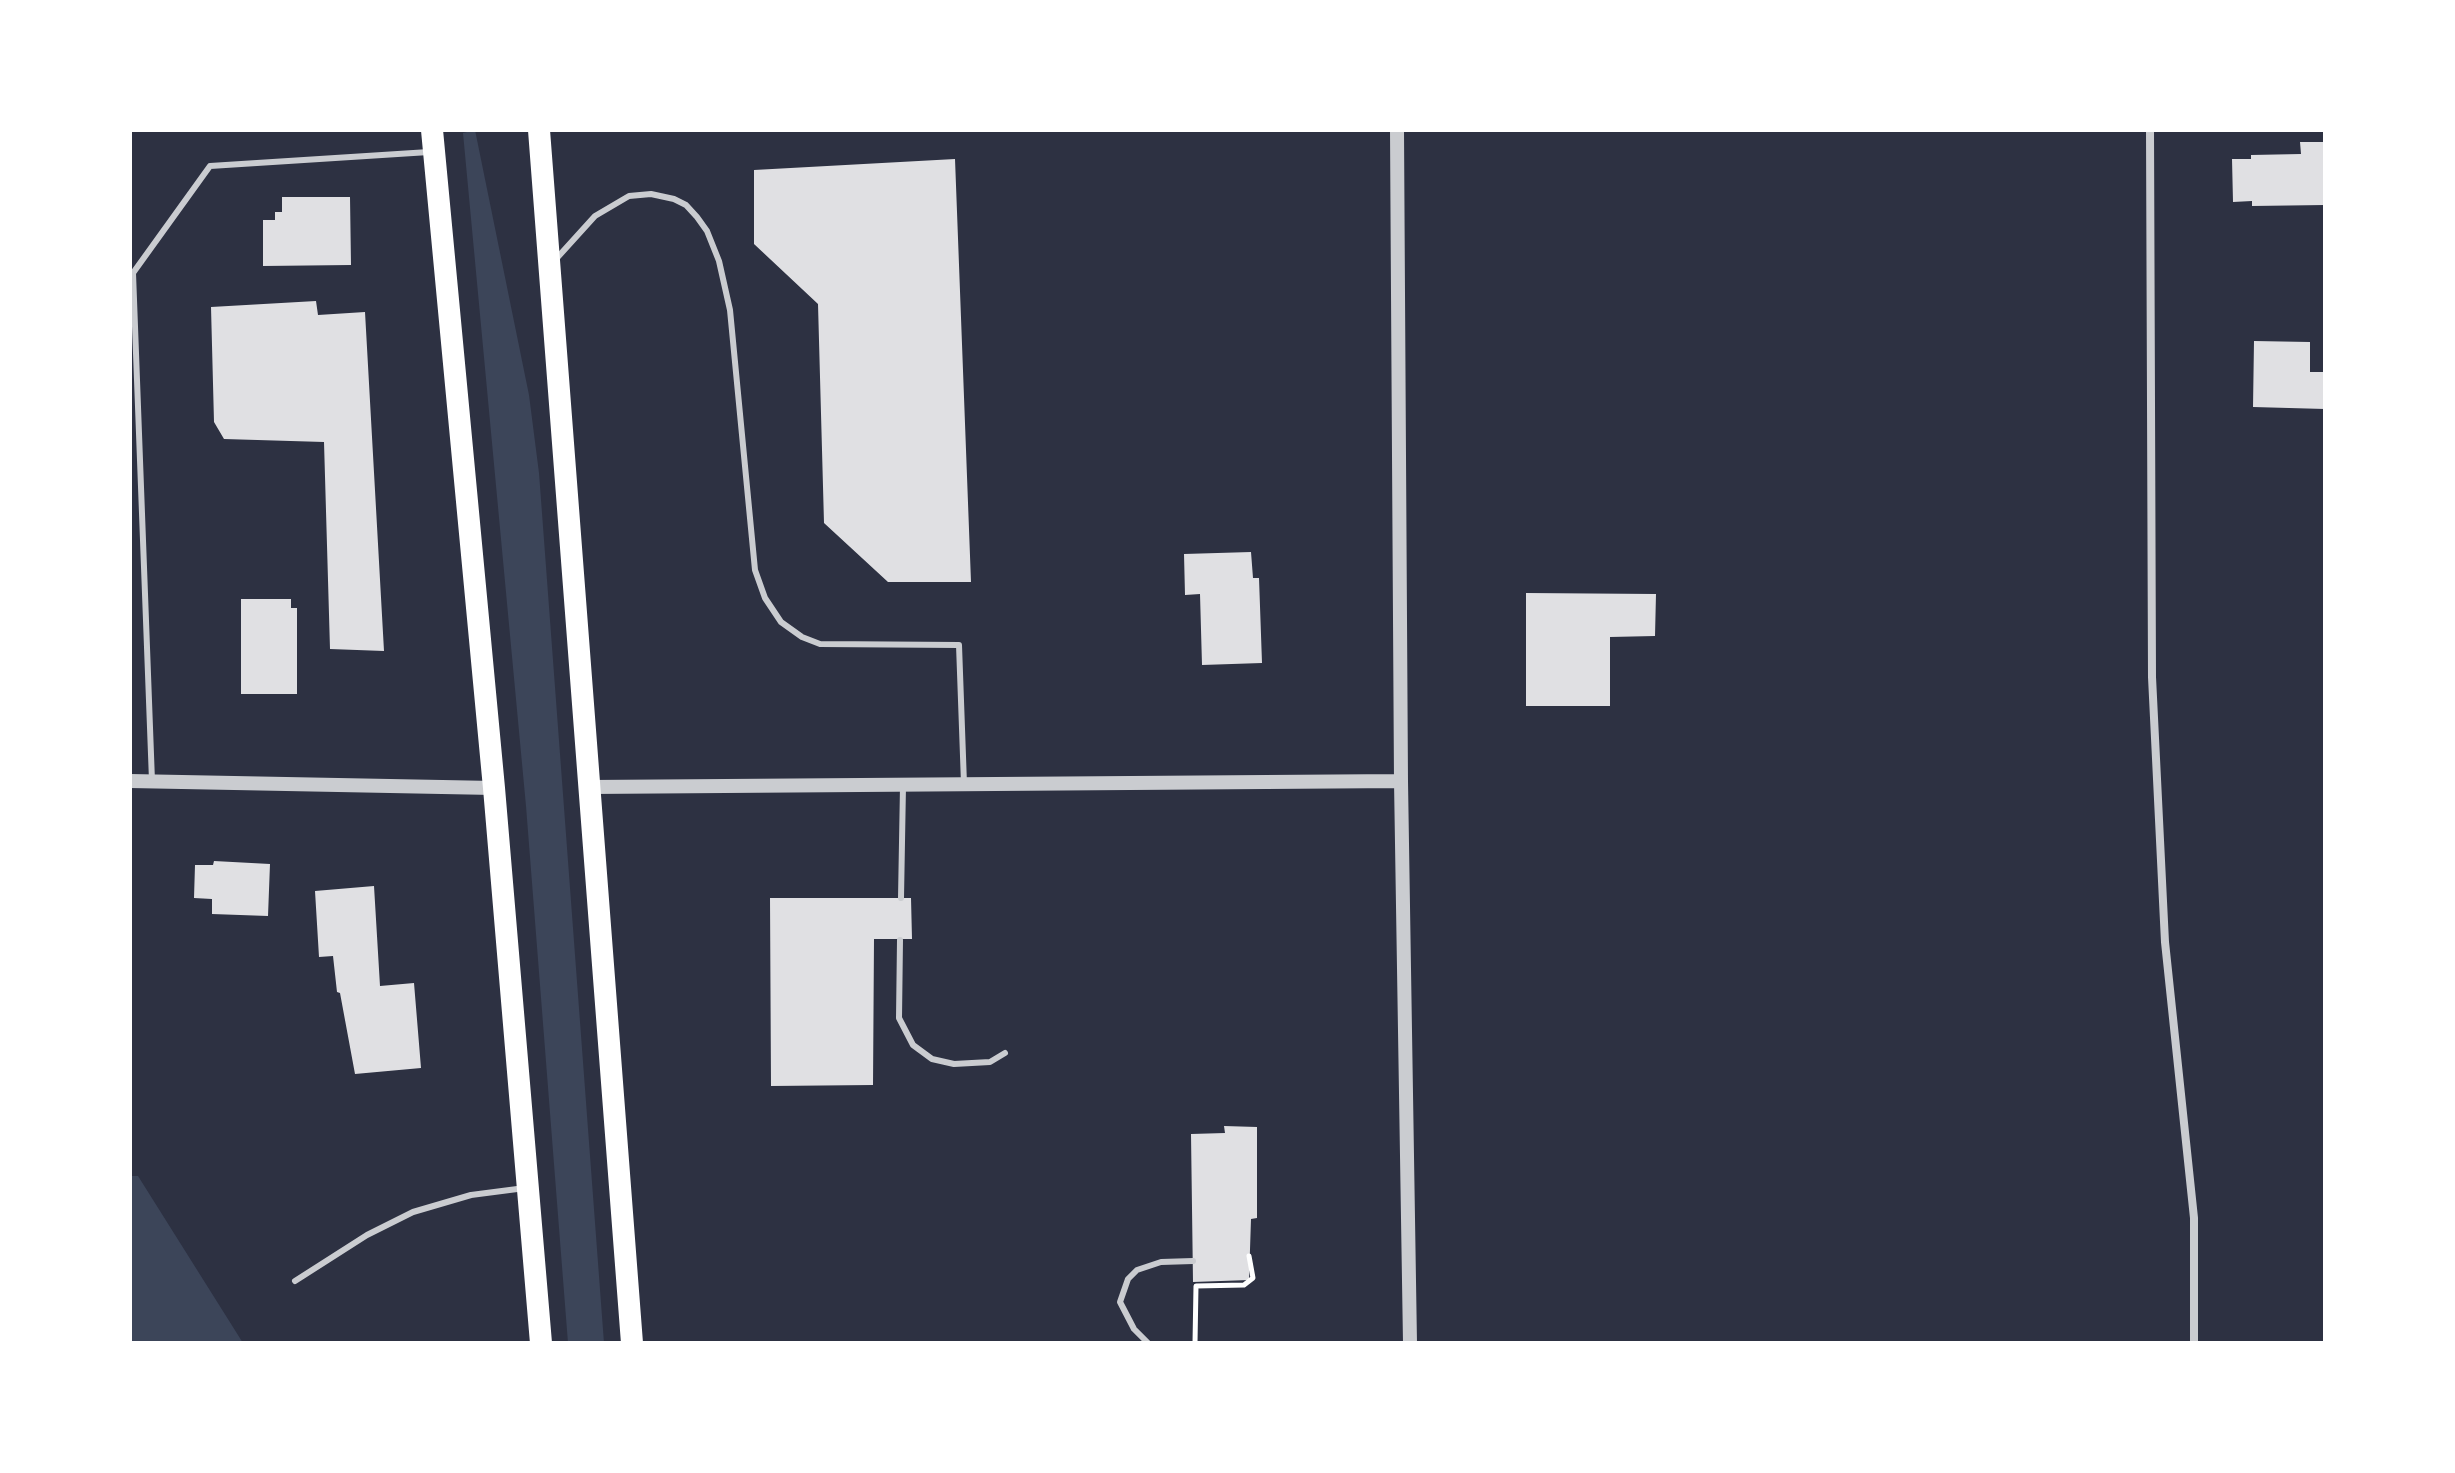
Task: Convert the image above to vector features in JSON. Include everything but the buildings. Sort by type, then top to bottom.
[{"type":"highway","points":[[539,130],[632,1343]]},
{"type":"highway","points":[[433,141],[494,788],[541,1343]]},
{"type":"street","points":[[1397,130],[1401,781],[1410,1343]]},
{"type":"street","points":[[2150,130],[2152,677],[2165,942],[2194,1218],[2194,1343]]},
{"type":"street","points":[[130,781],[494,788]]},
{"type":"street","points":[[590,787],[1401,781]]},
{"type":"lane","points":[[152,781],[133,273],[210,166],[433,141]]},
{"type":"lane","points":[[549,266],[607,206],[629,196],[663,196],[686,205],[707,231],[730,310],[755,570],[765,598],[781,622],[802,637],[820,644],[959,645],[964,784]]},
{"type":"lane","points":[[901,898],[903,785]]},
{"type":"lane","points":[[900,940],[899,1018],[913,1045],[932,1059],[954,1064],[990,1062],[1005,1053]]},
{"type":"lane","points":[[295,1281],[367,1235],[413,1212],[471,1195],[528,1187]]},
{"type":"lane","points":[[1148,1343],[1134,1329],[1120,1302],[1128,1279],[1137,1270],[1161,1262],[1193,1261]]},
{"type":"path","points":[[1195,1343],[1196,1286],[1244,1285],[1253,1278],[1249,1256]]},
{"type":"shaded area","points":[[475,130],[529,395],[539,473],[604,1343],[568,1343],[526,806],[463,133]]},
{"type":"shaded area","points":[[130,1176],[138,1176],[243,1343],[130,1343]]}]
